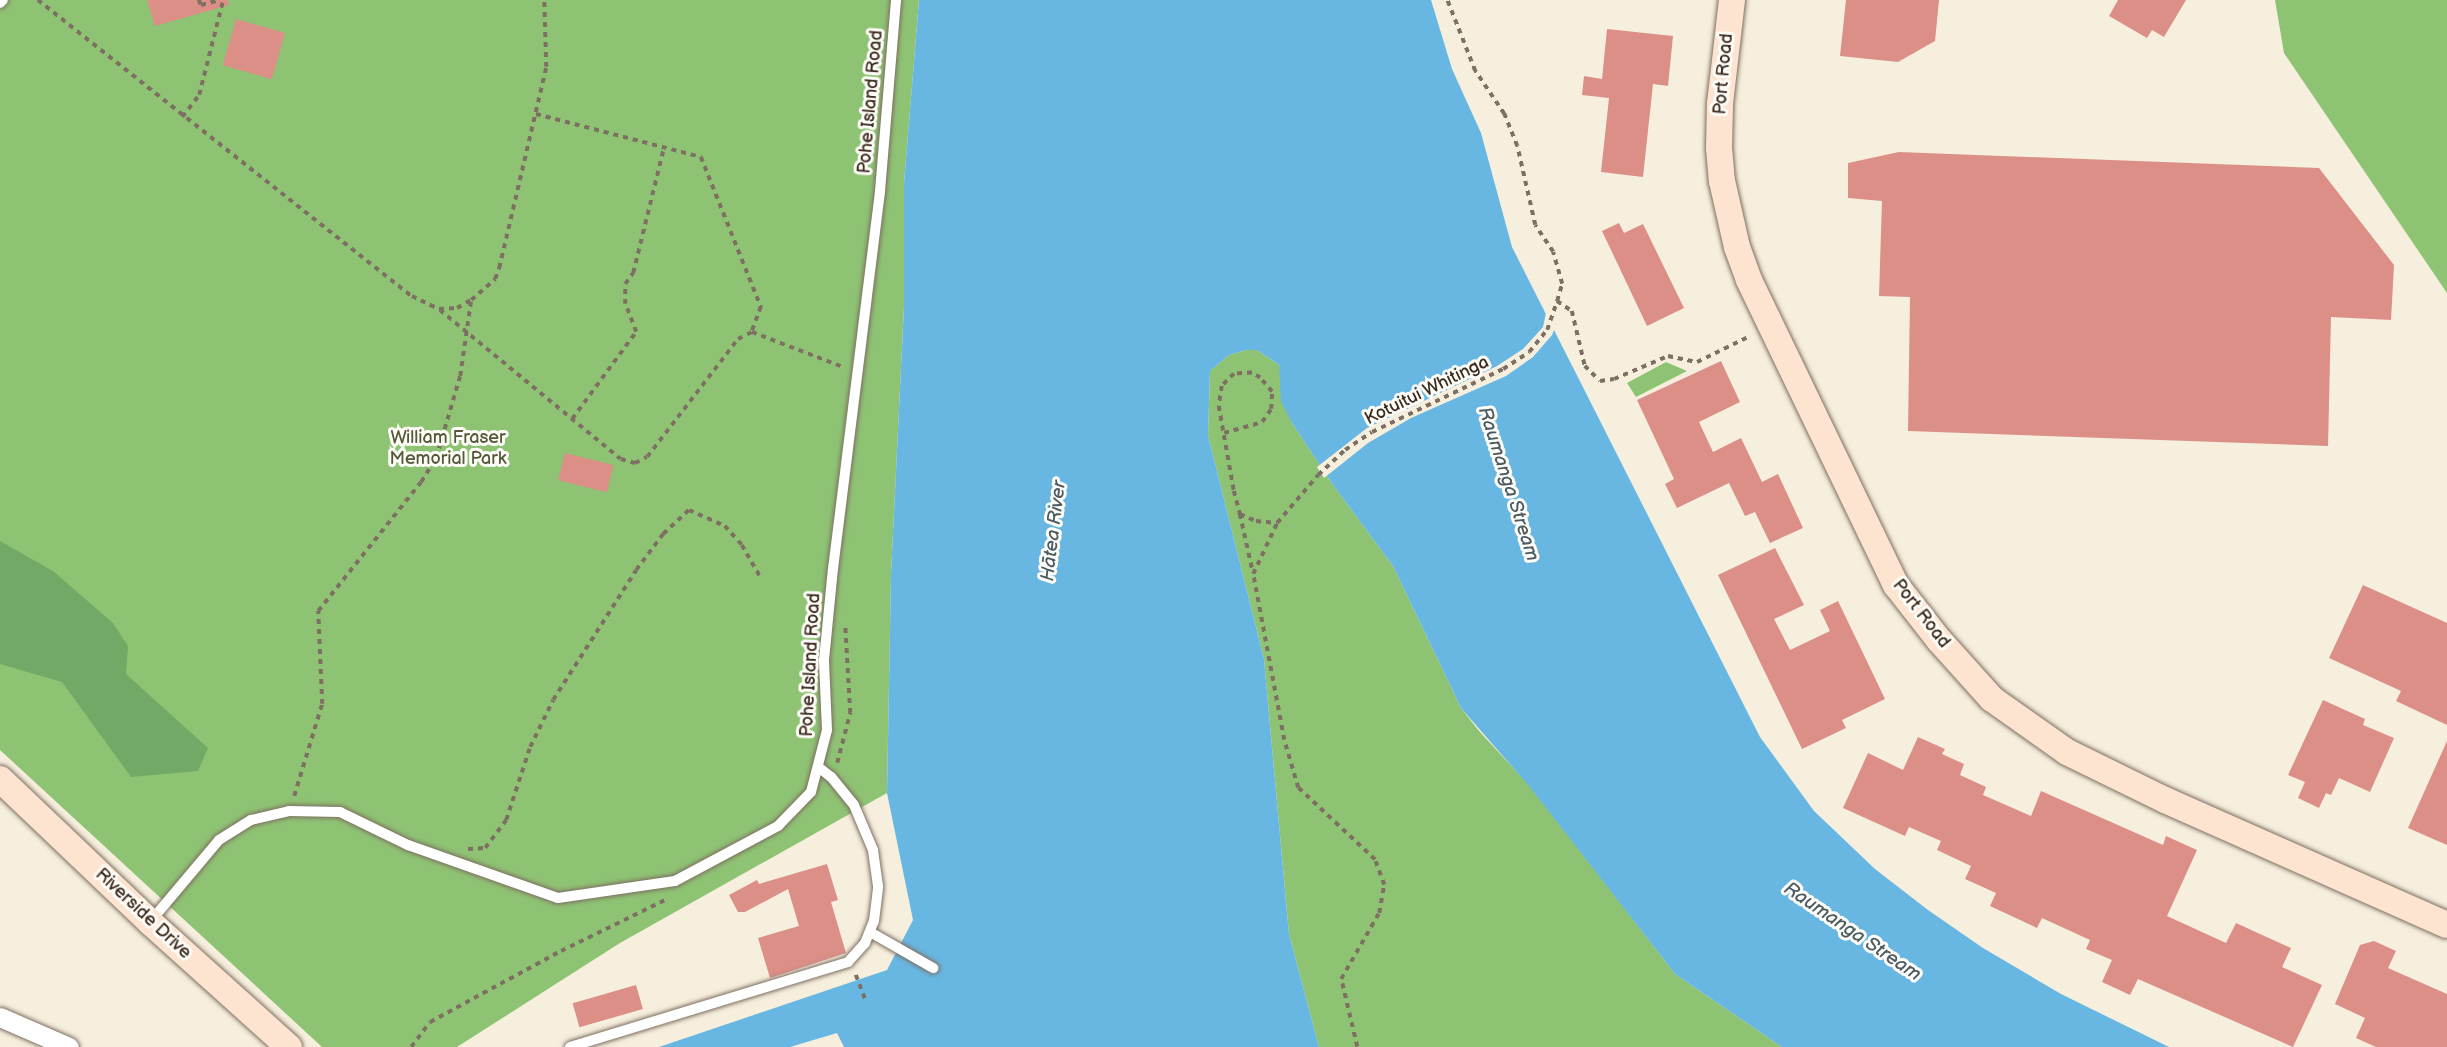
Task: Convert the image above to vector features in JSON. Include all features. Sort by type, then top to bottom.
[{"type":"main road","name":"Port Road","points":[[1732,0],[1720,104],[1722,181],[1737,247],[1771,326],[1896,585],[1939,640],[1992,699],[2067,752],[2167,801],[2447,925]]},
{"type":"main road","name":"Riverside Drive","points":[[4,789],[289,1047]]},
{"type":"street","points":[[0,1017],[69,1047]]},
{"type":"lane","name":"Pohe Island Road","points":[[150,922],[219,840],[251,820],[289,811],[341,812],[431,853],[558,898],[675,881],[778,826],[811,792],[827,730],[824,660],[880,191],[896,0]]},
{"type":"lane","points":[[570,1047],[848,962],[865,943],[874,921],[878,886],[873,850],[854,804],[831,777],[818,767]]},
{"type":"lane","points":[[870,932],[933,968]]},
{"type":"path","points":[[38,0],[182,117],[412,296],[439,309],[621,459],[635,463],[647,457],[738,339],[752,332],[761,307],[701,157],[535,114]]},
{"type":"path","points":[[182,117],[199,96],[222,0],[201,5],[199,0]]},
{"type":"path","points":[[439,309],[457,308],[471,300],[495,279],[499,268],[546,67],[544,0]]},
{"type":"path","points":[[1447,0],[1475,71],[1504,114],[1517,146],[1535,225],[1553,252],[1562,284],[1557,301],[1572,312],[1586,366],[1600,381],[1614,379],[1668,356],[1697,362],[1771,326]]},
{"type":"path","points":[[572,419],[636,332],[625,304],[625,284],[633,273],[664,147]]},
{"type":"path","points":[[289,811],[322,705],[318,611],[421,482],[436,458],[460,376],[471,300]]},
{"type":"path","name":"Kotuitui Whitinga","points":[[1253,574],[1277,523],[1297,498],[1345,450],[1372,432],[1503,369],[1529,352],[1547,330],[1557,301]]},
{"type":"path","points":[[752,332],[857,373]]},
{"type":"path","points":[[1224,433],[1262,422],[1271,409],[1272,392],[1260,378],[1234,374],[1222,386],[1219,406],[1224,433],[1240,514],[1253,574],[1284,740],[1298,788],[1375,860],[1384,885],[1379,914],[1341,979],[1357,1047]]},
{"type":"path","points":[[431,853],[485,848],[499,830],[506,820],[530,747],[553,700],[636,570],[663,534],[690,510],[725,526],[742,545],[762,579]]},
{"type":"path","points":[[1240,514],[1255,521],[1277,523]]},
{"type":"path","points":[[831,777],[850,713],[845,625]]},
{"type":"path","points":[[411,1047],[430,1023],[561,951],[668,899]]},
{"type":"path","points":[[854,970],[864,999]]},
{"type":"green space","name":"William Fraser Memorial Park","points":[[0,0],[919,0],[904,183],[904,306],[891,574],[887,793],[620,943],[457,1047],[322,1047],[0,750]]},
{"type":"green space","points":[[2275,0],[2447,0],[2447,293],[2284,53]]},
{"type":"green space","points":[[1257,350],[1279,365],[1292,423],[1333,485],[1393,566],[1461,708],[1529,785],[1675,974],[1782,1047],[1319,1047],[1289,934],[1264,659],[1208,435],[1210,371],[1229,355]]},
{"type":"green space","points":[[1666,362],[1687,371],[1636,397],[1627,383]]},
{"type":"green space","points":[[0,541],[53,571],[113,623],[128,646],[126,674],[208,748],[198,771],[131,777],[62,682],[0,664]]},
{"type":"water","points":[[919,0],[1431,0],[1452,69],[1481,133],[1512,247],[1760,737],[1814,811],[1875,869],[1928,910],[1983,948],[2061,994],[2169,1047],[1782,1047],[1675,974],[1529,786],[1461,708],[1393,566],[1333,485],[1292,423],[1281,401],[1279,365],[1257,350],[1246,350],[1229,355],[1210,371],[1208,435],[1264,659],[1289,934],[1319,1047],[844,1047],[837,1033],[790,1047],[659,1047],[887,970],[913,920],[887,793],[891,574],[904,306],[904,183]]},
{"type":"pier","points":[[1547,308],[1556,325],[1552,335],[1533,357],[1506,376],[1411,418],[1368,443],[1324,478],[1317,467],[1367,428],[1497,366],[1523,349],[1543,327]]},
{"type":"building","points":[[147,0],[228,0],[229,5],[155,26]]},
{"type":"building","points":[[1846,0],[1939,0],[1935,41],[1898,62],[1840,56]]},
{"type":"building","points":[[2118,0],[2186,0],[2164,37],[2152,30],[2147,38],[2109,16]]},
{"type":"building","points":[[236,19],[285,33],[272,79],[223,65]]},
{"type":"building","points":[[1607,29],[1673,36],[1668,86],[1653,84],[1643,177],[1601,172],[1609,98],[1582,95],[1584,76],[1602,79]]},
{"type":"building","points":[[1899,152],[2319,168],[2394,265],[2391,320],[2331,317],[2328,446],[1908,431],[1910,297],[1879,296],[1882,201],[1848,198],[1848,163]]},
{"type":"building","points":[[1619,223],[1624,233],[1643,224],[1684,308],[1647,326],[1602,231]]},
{"type":"building","points":[[1721,361],[1740,402],[1699,422],[1713,452],[1741,438],[1762,482],[1778,474],[1803,528],[1770,543],[1755,512],[1745,516],[1729,483],[1677,508],[1665,484],[1674,479],[1637,400]]},
{"type":"building","points":[[565,453],[614,465],[607,492],[558,480]]},
{"type":"building","points":[[1775,548],[1804,605],[1774,619],[1790,650],[1830,631],[1820,610],[1838,601],[1885,699],[1842,720],[1846,728],[1802,749],[1718,575]]},
{"type":"building","points":[[2363,585],[2447,623],[2447,725],[2396,701],[2401,691],[2329,658]]},
{"type":"building","points":[[2323,700],[2365,719],[2363,725],[2394,738],[2370,792],[2339,778],[2331,795],[2326,793],[2319,808],[2298,798],[2305,782],[2288,775]]},
{"type":"building","points":[[1918,737],[1945,749],[1942,754],[1964,764],[1960,775],[1986,787],[1983,795],[2031,816],[2041,791],[2163,845],[2166,836],[2197,850],[2167,916],[2226,943],[2236,923],[2291,948],[2282,967],[2322,985],[2293,1047],[2138,979],[2130,995],[2102,982],[2112,960],[2086,949],[2090,940],[2042,918],[2037,928],[1990,906],[1996,893],[1965,879],[1971,866],[1937,850],[1941,841],[1909,827],[1905,836],[1843,808],[1868,753],[1903,770]]},
{"type":"building","points":[[2447,741],[2447,845],[2408,828]]},
{"type":"building","points":[[827,864],[838,900],[831,902],[846,953],[770,978],[758,938],[799,926],[788,889],[745,912],[738,912],[729,895],[757,880],[759,884]]},
{"type":"building","points":[[2374,941],[2396,951],[2388,968],[2447,994],[2447,1047],[2376,1047],[2356,1038],[2365,1018],[2335,1004],[2360,945]]},
{"type":"building","points":[[636,985],[643,1009],[579,1027],[573,1003]]},
{"type":"water label","name":"Raumanga Stream","points":[[1508,484]]},
{"type":"water label","name":"Hātea River","points":[[1054,531]]},
{"type":"water label","name":"Raumanga Stream","points":[[1852,932]]}]
